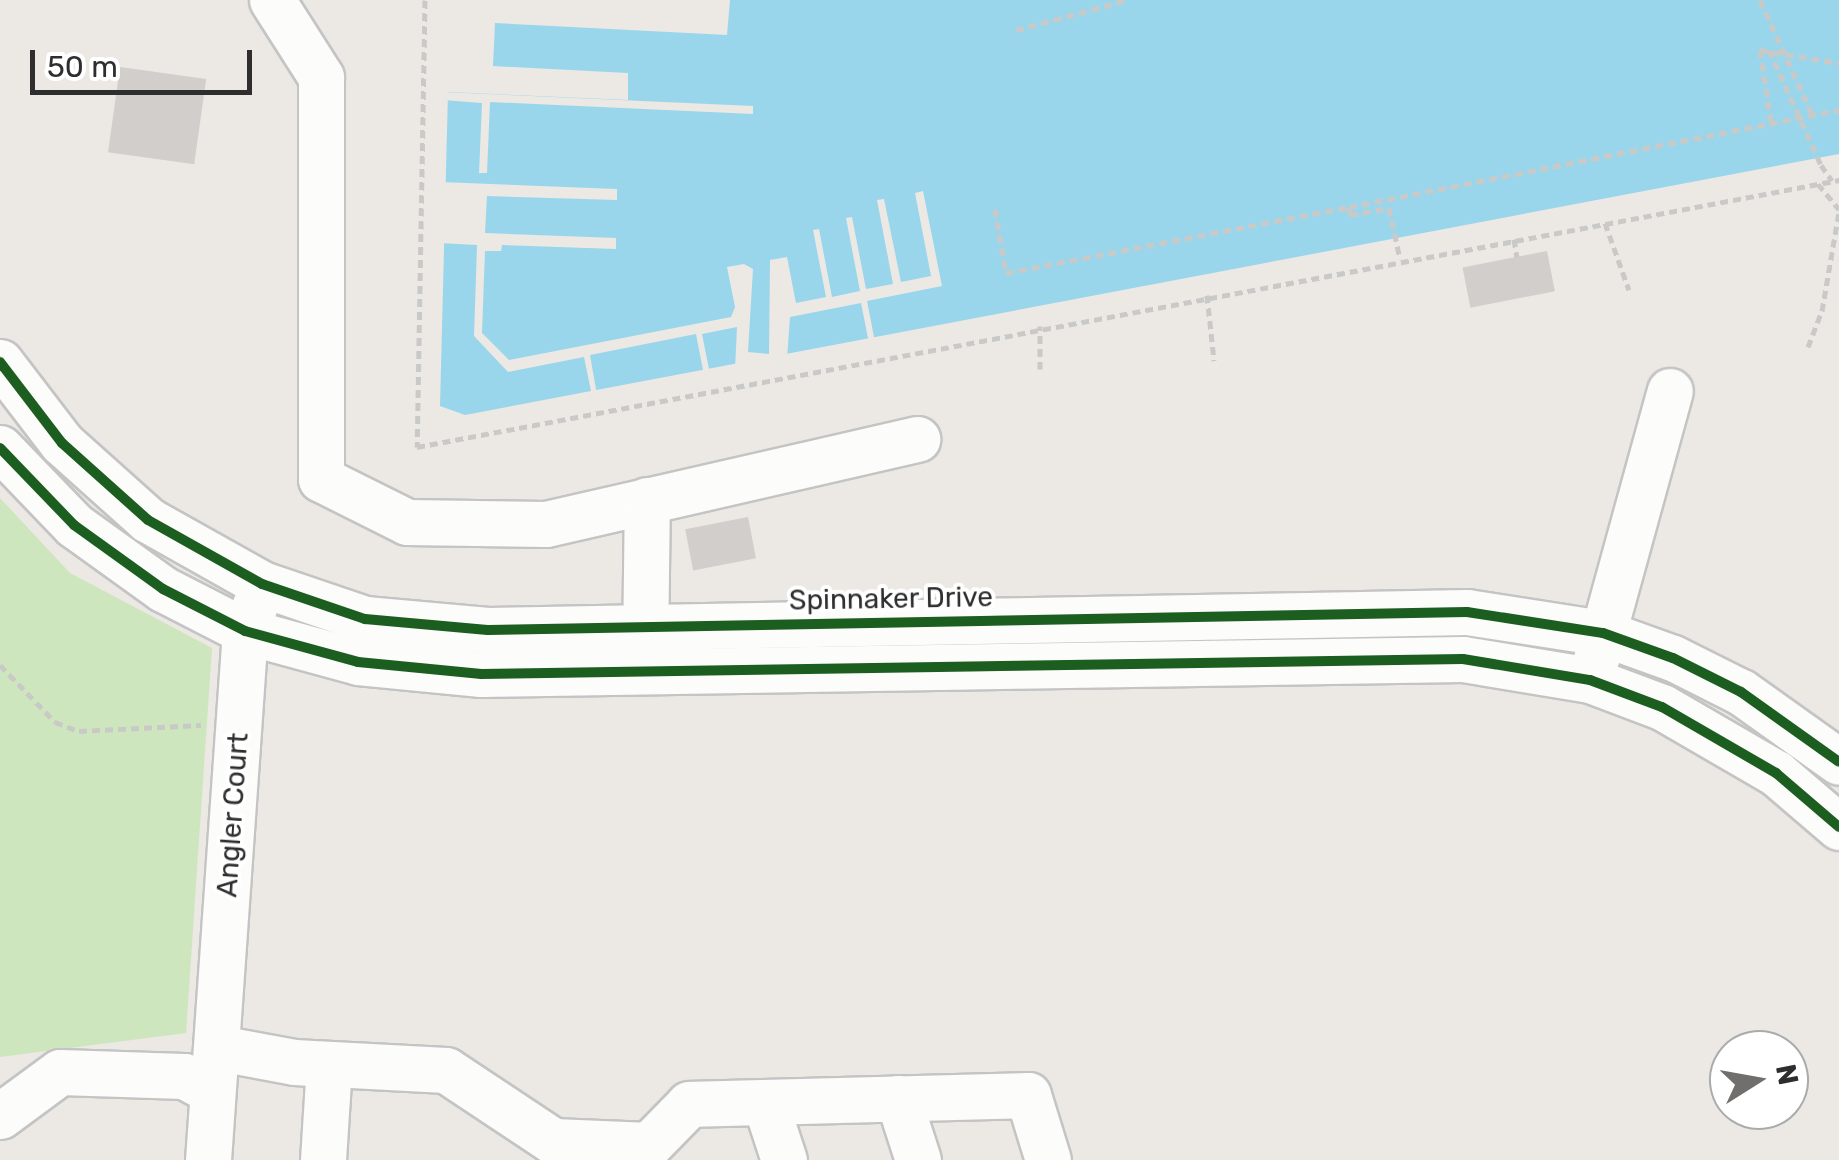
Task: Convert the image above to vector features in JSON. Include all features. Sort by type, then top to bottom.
[{"type":"street","points":[[272,0],[321,77],[321,479],[407,522],[546,524],[918,439]]},
{"type":"street","name":"Spinnaker Drive","points":[[0,362],[102,484],[188,547],[262,584],[365,618],[438,630],[1409,611],[1542,620],[1603,633],[1741,692],[1839,762]]},
{"type":"street","points":[[1590,680],[1670,392]]},
{"type":"street","points":[[0,448],[118,562],[245,630],[358,662],[431,671],[645,672],[1410,658],[1482,661],[1590,680],[1723,738],[1839,827]]},
{"type":"street","points":[[645,672],[647,500]]},
{"type":"street","name":"Angler Court","points":[[208,1160],[245,630],[262,584]]},
{"type":"street","points":[[323,1160],[329,1064]]},
{"type":"street","points":[[0,1116],[60,1072],[184,1076],[214,1069],[329,1064],[446,1070],[552,1151],[652,1152],[689,1104],[1028,1095],[1048,1160]]},
{"type":"street","points":[[898,1098],[918,1160]]},
{"type":"street","points":[[765,1102],[784,1160]]},
{"type":"path","points":[[424,0],[417,447],[1040,326],[1835,180]]},
{"type":"path","points":[[1016,30],[1127,0]]},
{"type":"path","points":[[1760,0],[1812,114]]},
{"type":"path","points":[[1771,122],[1760,50],[1839,62]]},
{"type":"path","points":[[1768,50],[1820,165],[1835,180]]},
{"type":"path","points":[[995,209],[1006,273],[1839,110]]},
{"type":"path","points":[[1808,347],[1822,311],[1839,210],[1818,184]]},
{"type":"path","points":[[1349,207],[1350,216],[1389,208],[1400,260]]},
{"type":"path","points":[[1604,222],[1628,290]]},
{"type":"path","points":[[1514,239],[1516,257]]},
{"type":"path","points":[[1208,295],[1214,360]]},
{"type":"path","points":[[1040,326],[1040,370]]},
{"type":"path","points":[[0,666],[55,722],[79,732],[239,723]]},
{"type":"green space","points":[[0,498],[70,573],[212,648],[186,1033],[0,1057]]},
{"type":"water","points":[[730,0],[1839,0],[1839,154],[465,415],[440,406],[448,92],[628,100],[628,73],[493,66],[495,23],[727,35]]},
{"type":"pier","points":[[443,92],[753,106],[753,114],[490,102],[487,173],[479,173],[482,103],[443,100]]},
{"type":"pier","points":[[441,182],[617,189],[617,200],[487,196],[485,233],[616,238],[616,249],[502,245],[501,251],[485,251],[482,333],[509,360],[731,317],[735,307],[727,267],[744,264],[753,269],[748,352],[769,354],[770,260],[787,257],[796,303],[826,297],[813,230],[819,229],[832,297],[860,291],[846,218],[852,217],[866,289],[893,284],[877,200],[884,199],[901,282],[931,276],[915,193],[923,191],[942,286],[867,301],[875,342],[869,343],[861,303],[790,317],[787,359],[735,369],[737,327],[702,334],[710,374],[704,375],[696,334],[590,355],[597,395],[592,396],[584,357],[508,372],[474,336],[477,245],[439,243]]},
{"type":"building","points":[[120,67],[206,79],[194,164],[108,152]]},
{"type":"building","points":[[1547,251],[1555,291],[1470,308],[1463,267]]},
{"type":"building","points":[[748,517],[756,558],[693,570],[685,529]]},
{"type":"cycle path","points":[[0,362],[62,443],[148,520],[262,584],[365,619],[488,630],[1467,612],[1603,633],[1673,658],[1741,692],[1839,762]]},
{"type":"cycle path","points":[[0,448],[74,525],[163,589],[245,631],[358,662],[481,674],[1463,659],[1590,680],[1662,707],[1776,773],[1839,827]]}]
